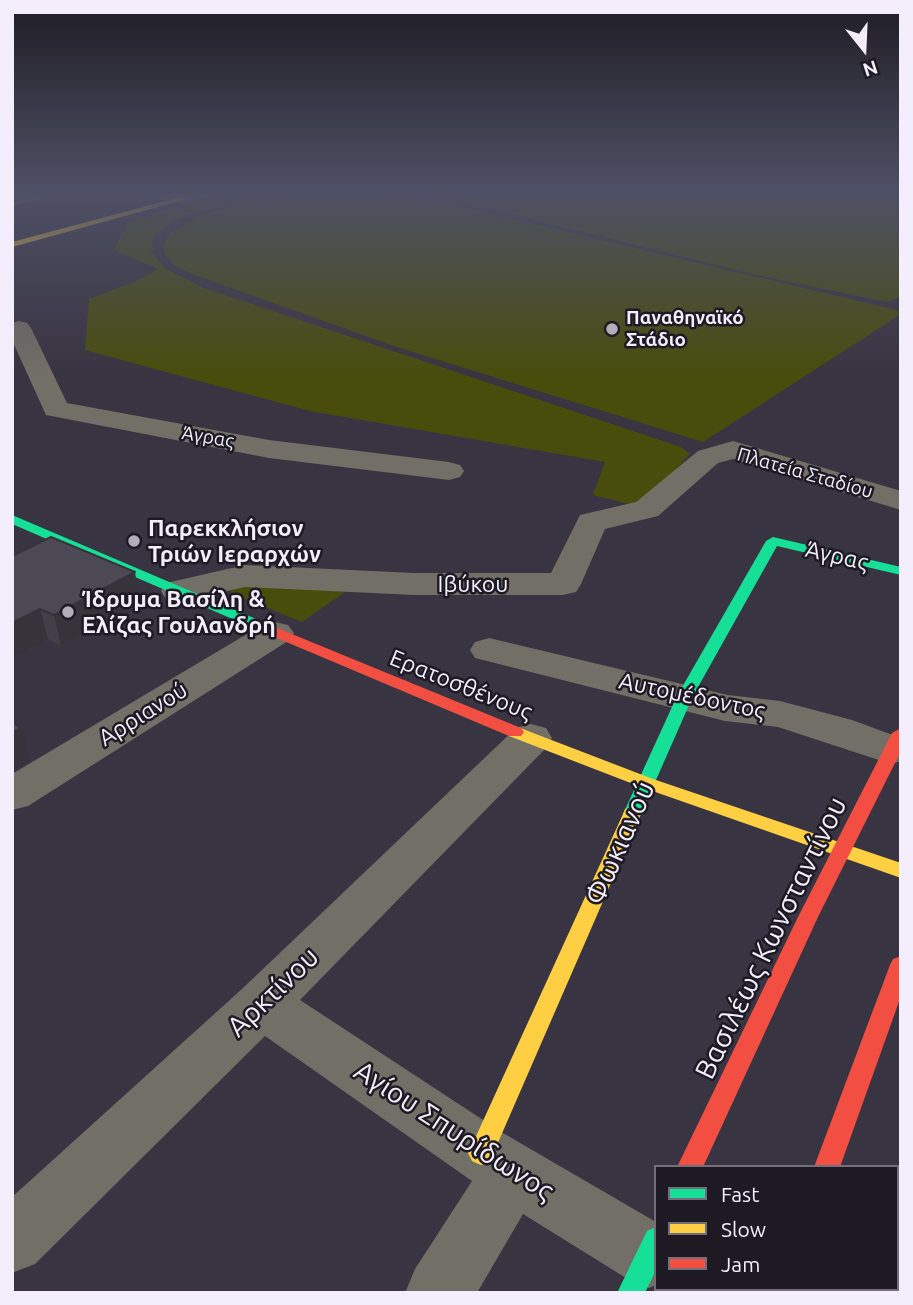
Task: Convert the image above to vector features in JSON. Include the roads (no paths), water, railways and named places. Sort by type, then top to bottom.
[{"type":"main road","name":"Ερατοσθένους","points":[[13,521],[531,738],[647,783],[901,871]]},
{"type":"main road","name":"Άγρας","points":[[774,541],[901,571]]},
{"type":"main road","name":"Φωκιανού","points":[[498,1162],[647,783],[685,696],[774,541]]},
{"type":"main road","name":"Βασιλέως Κωνσταντίνου","points":[[691,1165],[896,742]]},
{"type":"main road","points":[[828,1165],[901,965]]},
{"type":"street","name":"Άγρας","points":[[15,329],[56,409],[269,449],[449,471]]},
{"type":"street","name":"Πλατεία Σταδίου","points":[[709,457],[733,450],[901,501]]},
{"type":"street","name":"Ιβύκου","points":[[179,591],[245,576],[414,584],[563,584],[592,522],[647,509],[709,457]]},
{"type":"street","name":"Αρριανού","points":[[12,795],[275,632]]},
{"type":"street","name":"Αυτομέδοντος","points":[[489,650],[685,696],[725,708],[780,714],[837,730],[896,742]]},
{"type":"street","name":"Αρκτίνου","points":[[12,1241],[262,1004],[531,738]]},
{"type":"street","name":"Αγίου Σπυρίδωνος","points":[[262,1004],[645,1263]]},
{"type":"street","name":"Φωκιανού","points":[[439,1293],[498,1162]]},
{"type":"place","name":"Παναθηναϊκό Στάδιο","points":[[612,329]]},
{"type":"place","name":"Παρεκκλήσιον Τριών Ιεραρχών","points":[[134,541]]},
{"type":"place","name":"Ίδρυμα Βασίλη & Ελίζας Γουλανδρή","points":[[68,612]]}]
